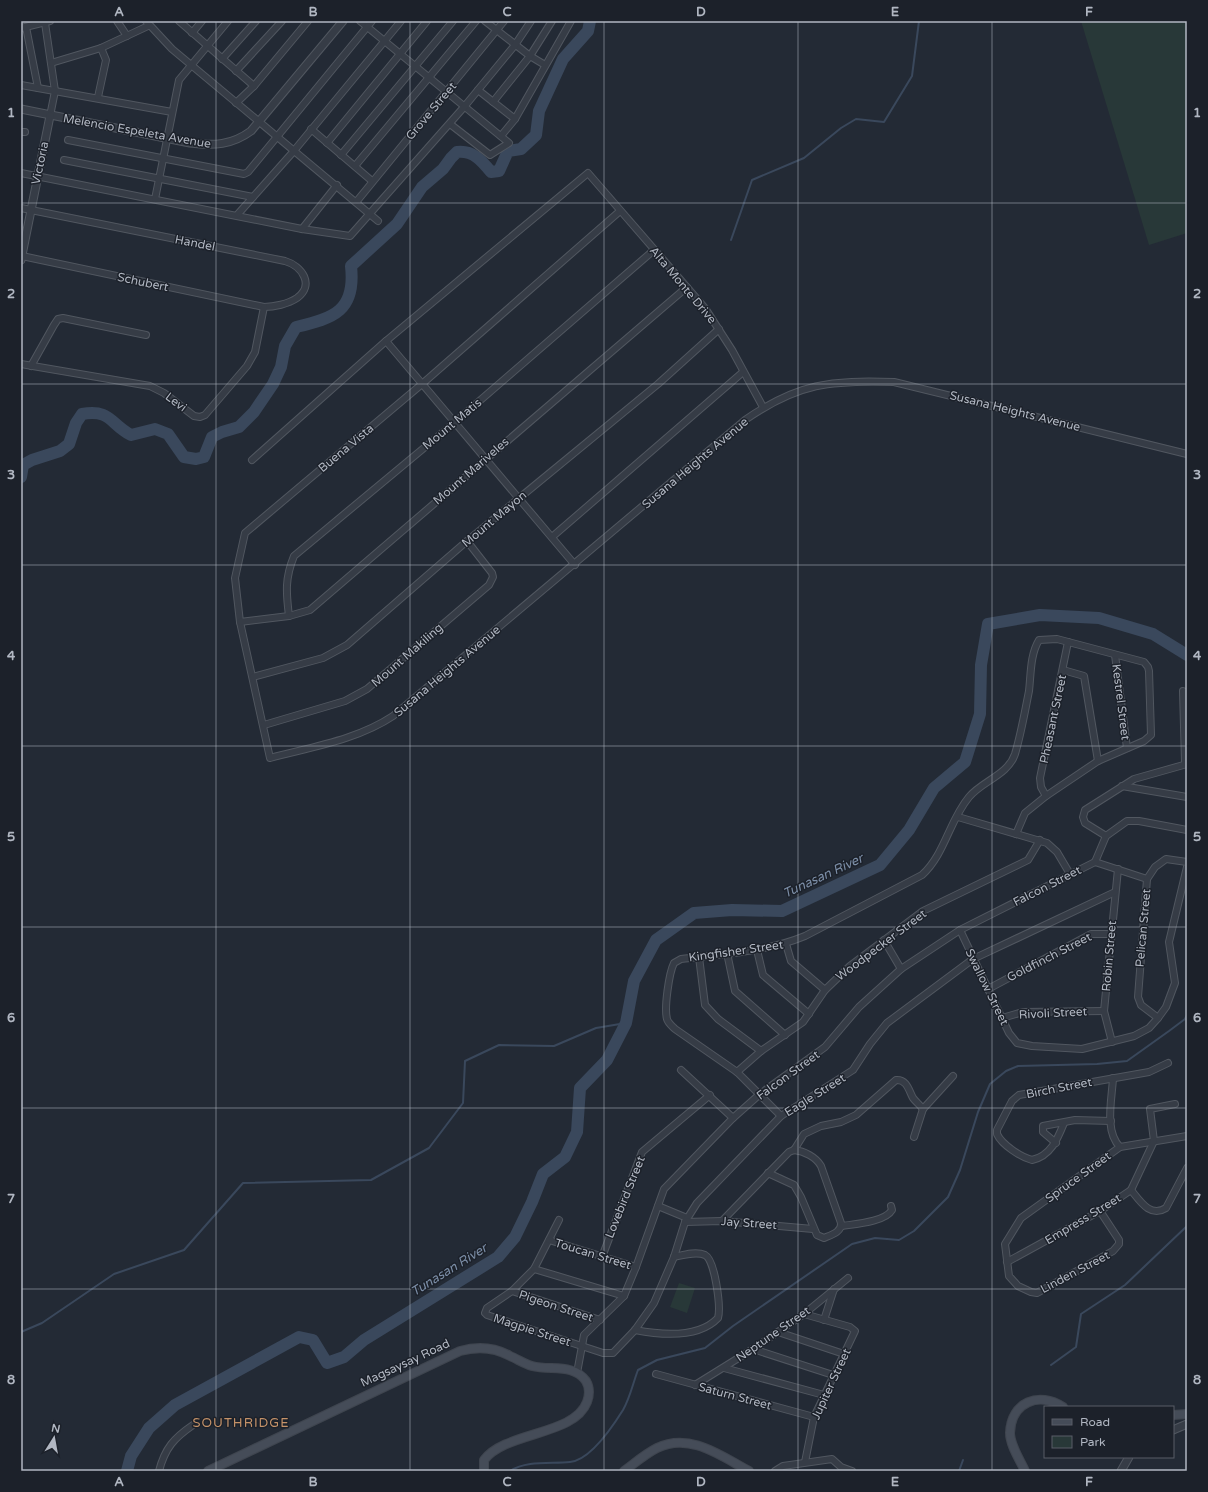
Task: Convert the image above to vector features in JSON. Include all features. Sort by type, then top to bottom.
[{"type":"main road","name":"Magsaysay Road","points":[[208,1471],[460,1350],[488,1348],[505,1353],[531,1366],[563,1368],[577,1373]]},
{"type":"main road","points":[[484,1471],[484,1460],[496,1448],[556,1427],[580,1412],[587,1403],[590,1393],[587,1384],[577,1373]]},
{"type":"main road","points":[[1025,1471],[1010,1434],[1016,1414],[1023,1406],[1037,1399],[1048,1400],[1061,1406]]},
{"type":"main road","points":[[1174,1416],[1187,1414]]},
{"type":"main road","points":[[624,1471],[658,1448],[687,1442],[710,1450],[749,1471]]},
{"type":"street","points":[[117,21],[127,36]]},
{"type":"street","points":[[179,21],[206,46],[254,86]]},
{"type":"street","points":[[192,33],[202,21]]},
{"type":"street","points":[[155,199],[162,158],[179,80],[228,21]]},
{"type":"street","points":[[222,59],[256,21]]},
{"type":"street","points":[[236,71],[282,21]]},
{"type":"street","points":[[236,103],[254,86],[308,21]]},
{"type":"street","name":"Melencio Espeleta Avenue","points":[[21,110],[166,139],[204,145],[221,145],[243,137],[260,122],[343,21]]},
{"type":"street","points":[[360,21],[509,143],[490,155],[450,124]]},
{"type":"street","points":[[68,140],[244,174],[372,21]]},
{"type":"street","points":[[238,214],[293,152],[401,21]]},
{"type":"street","points":[[327,143],[427,21]]},
{"type":"street","points":[[341,155],[454,21]]},
{"type":"street","points":[[355,166],[430,79],[476,21]]},
{"type":"street","points":[[485,21],[497,32],[545,65]]},
{"type":"street","name":"Grove Street","points":[[357,201],[372,181],[497,32],[504,21]]},
{"type":"street","points":[[21,172],[238,214],[302,229],[350,236],[371,215],[450,124],[515,45],[531,21]]},
{"type":"street","points":[[493,102],[530,56],[552,21]]},
{"type":"street","points":[[38,88],[24,27],[48,22],[51,64],[55,91],[50,116]]},
{"type":"street","points":[[501,136],[515,119],[567,22]]},
{"type":"street","points":[[51,64],[101,48],[127,36],[147,23],[172,49],[260,122],[293,152],[357,201],[378,221]]},
{"type":"street","points":[[98,97],[106,60],[101,48]]},
{"type":"street","points":[[21,85],[98,97],[172,112]]},
{"type":"street","points":[[478,90],[515,119]]},
{"type":"street","name":"Victoria","points":[[21,258],[50,116]]},
{"type":"street","points":[[311,129],[372,181]]},
{"type":"street","points":[[64,160],[253,197]]},
{"type":"street","name":"Alta Monte Drive","points":[[386,341],[588,174],[687,287],[719,329],[763,407]]},
{"type":"street","points":[[302,229],[337,185]]},
{"type":"street","name":"Handel","points":[[21,208],[281,260],[296,266],[304,275],[306,280],[306,287],[302,293],[296,298],[273,307],[264,307]]},
{"type":"street","name":"Buena Vista","points":[[270,758],[264,725],[240,622],[234,578],[245,533],[422,384],[620,211]]},
{"type":"street","name":"Mount Matis","points":[[289,616],[286,588],[287,573],[294,556],[454,423],[654,250]]},
{"type":"street","name":"Schubert","points":[[21,258],[264,307]]},
{"type":"street","name":"Mount Mariveles","points":[[240,622],[289,616],[304,612],[315,606],[687,287]]},
{"type":"street","name":"Levi","points":[[21,364],[150,386],[164,392],[194,416],[200,417],[205,415],[247,366],[255,352],[264,307]]},
{"type":"street","points":[[32,366],[58,319],[63,318],[146,335]]},
{"type":"street","name":"Mount Mayon","points":[[253,677],[323,658],[341,649],[518,498],[653,388],[719,329]]},
{"type":"street","points":[[252,460],[386,341],[575,565]]},
{"type":"street","points":[[552,536],[743,372]]},
{"type":"street","name":"Susana Heights Avenue","points":[[270,758],[363,732],[379,725],[405,706],[575,565],[739,425],[763,407],[792,393],[820,384],[854,381],[894,382],[1187,454]]},
{"type":"street","name":"Mount Makiling","points":[[264,725],[345,701],[367,689],[489,585],[493,577],[492,573],[467,541]]},
{"type":"street","name":"Kingfisher Street","points":[[781,1116],[737,1072],[675,1029],[668,1021],[666,1012],[672,967],[678,960],[757,950],[786,944],[805,936],[922,875],[931,867],[939,855],[969,796],[1003,770],[1015,755],[1028,692],[1034,648],[1039,640],[1052,639],[1068,642]]},
{"type":"street","points":[[1016,834],[1025,813],[1046,796],[1098,761],[1144,742],[1151,735],[1148,667],[1144,662],[1068,642]]},
{"type":"street","name":"Pheasant Street","points":[[1046,796],[1040,778],[1068,642]]},
{"type":"street","name":"Kestrel Street","points":[[1115,655],[1127,748]]},
{"type":"street","points":[[1063,670],[1084,676],[1098,761]]},
{"type":"street","points":[[1106,836],[1085,823],[1083,817],[1085,810],[1134,779],[1186,764],[1183,690],[1187,693]]},
{"type":"street","points":[[1122,786],[1187,797]]},
{"type":"street","points":[[958,817],[1040,840],[1053,847],[1070,874]]},
{"type":"street","points":[[1147,879],[1095,862],[1106,836],[1123,823],[1133,820],[1187,830]]},
{"type":"street","name":"Woodpecker Street","points":[[737,1072],[761,1052],[796,1028],[809,1014],[825,990],[837,977],[884,940],[923,911],[1028,860],[1040,840]]},
{"type":"street","name":"Pelican Street","points":[[1158,1018],[1141,1005],[1138,997],[1147,879],[1155,867],[1166,859],[1187,862]]},
{"type":"street","name":"Falcon Street","points":[[577,1373],[584,1335],[624,1296],[664,1189],[733,1118],[760,1094],[825,1047],[859,1007],[900,968],[960,930],[1095,862]]},
{"type":"street","points":[[1112,1042],[1142,1033],[1158,1018],[1168,1001],[1175,983],[1169,942],[1187,867]]},
{"type":"street","name":"Robin Street","points":[[1112,1042],[1104,1011],[1118,869]]},
{"type":"street","name":"Eagle Street","points":[[581,1346],[609,1354],[615,1351],[635,1330],[654,1303],[674,1257],[686,1220],[697,1203],[781,1116],[853,1070],[887,1022],[973,959],[1115,892]]},
{"type":"street","points":[[1180,895],[1187,896]]},
{"type":"street","name":"Swallow Street","points":[[960,930],[1012,1039],[1017,1043],[1032,1046],[1082,1049],[1112,1042]]},
{"type":"street","name":"Goldfinch Street","points":[[988,989],[1091,934],[1112,934]]},
{"type":"street","points":[[884,940],[900,968]]},
{"type":"street","points":[[786,944],[791,961],[825,990]]},
{"type":"street","points":[[757,950],[763,975],[809,1014]]},
{"type":"street","points":[[727,953],[735,991],[785,1035]]},
{"type":"street","points":[[699,957],[705,1005],[718,1019],[761,1052]]},
{"type":"street","name":"Rivoli Street","points":[[1002,1018],[1023,1012],[1104,1011]]},
{"type":"street","name":"Birch Street","points":[[1064,1123],[1056,1143],[1042,1156],[1032,1160],[1021,1155],[998,1138],[997,1130],[1016,1097],[1058,1087],[1149,1072],[1168,1063]]},
{"type":"street","points":[[681,1070],[733,1118]]},
{"type":"street","points":[[914,1137],[923,1109],[953,1076]]},
{"type":"street","points":[[1113,1078],[1111,1121],[1112,1135],[1120,1147]]},
{"type":"street","points":[[794,1150],[804,1134],[821,1126],[840,1122],[856,1115],[896,1080],[901,1080],[905,1084],[923,1109]]},
{"type":"street","name":"Lovebird Street","points":[[602,1256],[642,1152],[710,1096]]},
{"type":"street","points":[[1154,1140],[1150,1109],[1174,1104]]},
{"type":"street","points":[[1056,1143],[1046,1136],[1042,1129],[1046,1125],[1075,1120],[1111,1121]]},
{"type":"street","name":"Spruce Street","points":[[1007,1262],[1006,1242],[1021,1218],[1120,1147],[1154,1140],[1187,1136]]},
{"type":"street","name":"Empress Street","points":[[1007,1262],[1100,1212],[1130,1190],[1154,1140]]},
{"type":"street","points":[[722,1221],[789,1152],[794,1150],[800,1150],[819,1162],[842,1226],[883,1218],[890,1214],[892,1210],[891,1206]]},
{"type":"street","points":[[1130,1190],[1146,1208],[1161,1211],[1166,1208],[1187,1168]]},
{"type":"street","points":[[768,1173],[794,1185],[801,1197],[813,1229]]},
{"type":"street","points":[[658,1206],[686,1220]]},
{"type":"street","name":"Linden Street","points":[[1007,1262],[1009,1276],[1018,1286],[1037,1293],[1117,1248],[1119,1244],[1118,1236],[1100,1212]]},
{"type":"street","name":"Magpie Street","points":[[559,1220],[534,1269],[512,1291],[487,1308],[485,1311],[487,1315],[581,1346]]},
{"type":"street","name":"Jay Street","points":[[686,1220],[722,1221],[813,1229],[817,1235],[824,1238],[832,1235],[842,1226]]},
{"type":"street","name":"Toucan Street","points":[[549,1240],[636,1267]]},
{"type":"street","points":[[635,1330],[651,1333],[687,1333],[703,1327],[718,1318],[720,1308],[715,1276],[710,1260],[706,1256],[700,1254],[674,1257]]},
{"type":"street","points":[[534,1269],[624,1296]]},
{"type":"street","name":"Neptune Street","points":[[695,1385],[724,1368],[804,1314],[848,1278]]},
{"type":"street","points":[[804,1314],[824,1320],[835,1288]]},
{"type":"street","name":"Pigeon Street","points":[[512,1291],[600,1320]]},
{"type":"street","name":"Jupiter Street","points":[[805,1462],[814,1417],[855,1331],[850,1327],[824,1320]]},
{"type":"street","points":[[778,1332],[844,1354]]},
{"type":"street","points":[[753,1349],[833,1375]]},
{"type":"street","points":[[724,1368],[824,1395]]},
{"type":"street","name":"Saturn Street","points":[[656,1374],[814,1417]]},
{"type":"street","points":[[1174,1430],[1187,1424]]},
{"type":"street","points":[[159,1471],[162,1461],[173,1440],[193,1425]]},
{"type":"street","points":[[775,1471],[783,1466],[832,1458],[841,1467],[852,1471]]},
{"type":"street","points":[[1121,1471],[1128,1458]]},
{"type":"green space","points":[[1081,21],[1187,21],[1187,233],[1149,245]]},
{"type":"green space","points":[[679,1283],[695,1288],[687,1313],[670,1307]]},
{"type":"waterway","points":[[21,477],[23,465],[32,460],[60,451],[69,444],[76,423],[82,414],[92,413],[110,418],[124,431],[131,435],[155,429],[168,434],[184,457],[196,459],[204,457],[212,437],[222,432],[239,427],[254,412],[273,384],[281,367],[285,346],[296,327],[321,320],[340,310],[346,303],[350,293],[352,281],[351,266],[397,224],[422,187],[443,169],[457,152],[468,153],[477,157],[491,172],[499,171],[508,151],[521,149],[536,135],[539,111],[563,59],[588,31],[590,21]]},
{"type":"waterway","points":[[731,240],[752,180],[804,158],[841,128],[856,119],[884,122],[912,76],[919,21]]},
{"type":"waterway","name":"Tunasan River","points":[[127,1471],[131,1456],[149,1428],[175,1405],[299,1337],[313,1340],[327,1363],[344,1357],[364,1340],[498,1257],[515,1237],[532,1202],[543,1174],[565,1157],[577,1132],[580,1088],[607,1060],[626,1023],[634,981],[656,940],[694,913],[732,910],[782,911],[880,865],[909,830],[934,788],[965,762],[980,714],[981,665],[988,624],[1040,615],[1099,618],[1153,634],[1187,655]]},
{"type":"waterway","points":[[510,1471],[524,1465],[570,1462],[578,1460],[593,1449],[613,1425],[623,1410],[630,1395],[638,1370],[657,1360],[705,1348],[733,1326],[852,1244],[875,1238],[899,1240],[914,1231],[948,1197],[960,1170],[978,1112],[990,1084],[1006,1071],[1018,1066],[1097,1064],[1127,1061],[1185,1019],[1187,1015]]},
{"type":"waterway","points":[[21,1332],[42,1323],[114,1274],[184,1250],[243,1183],[371,1180],[429,1148],[463,1103],[465,1061],[499,1045],[554,1046],[596,1028],[626,1023]]},
{"type":"waterway","points":[[1051,1365],[1076,1347],[1081,1314],[1125,1285],[1187,1226]]},
{"type":"waterway","points":[[959,1471],[963,1460]]},
{"type":"district","name":"SOUTHRIDGE","points":[[241,1423]]}]
